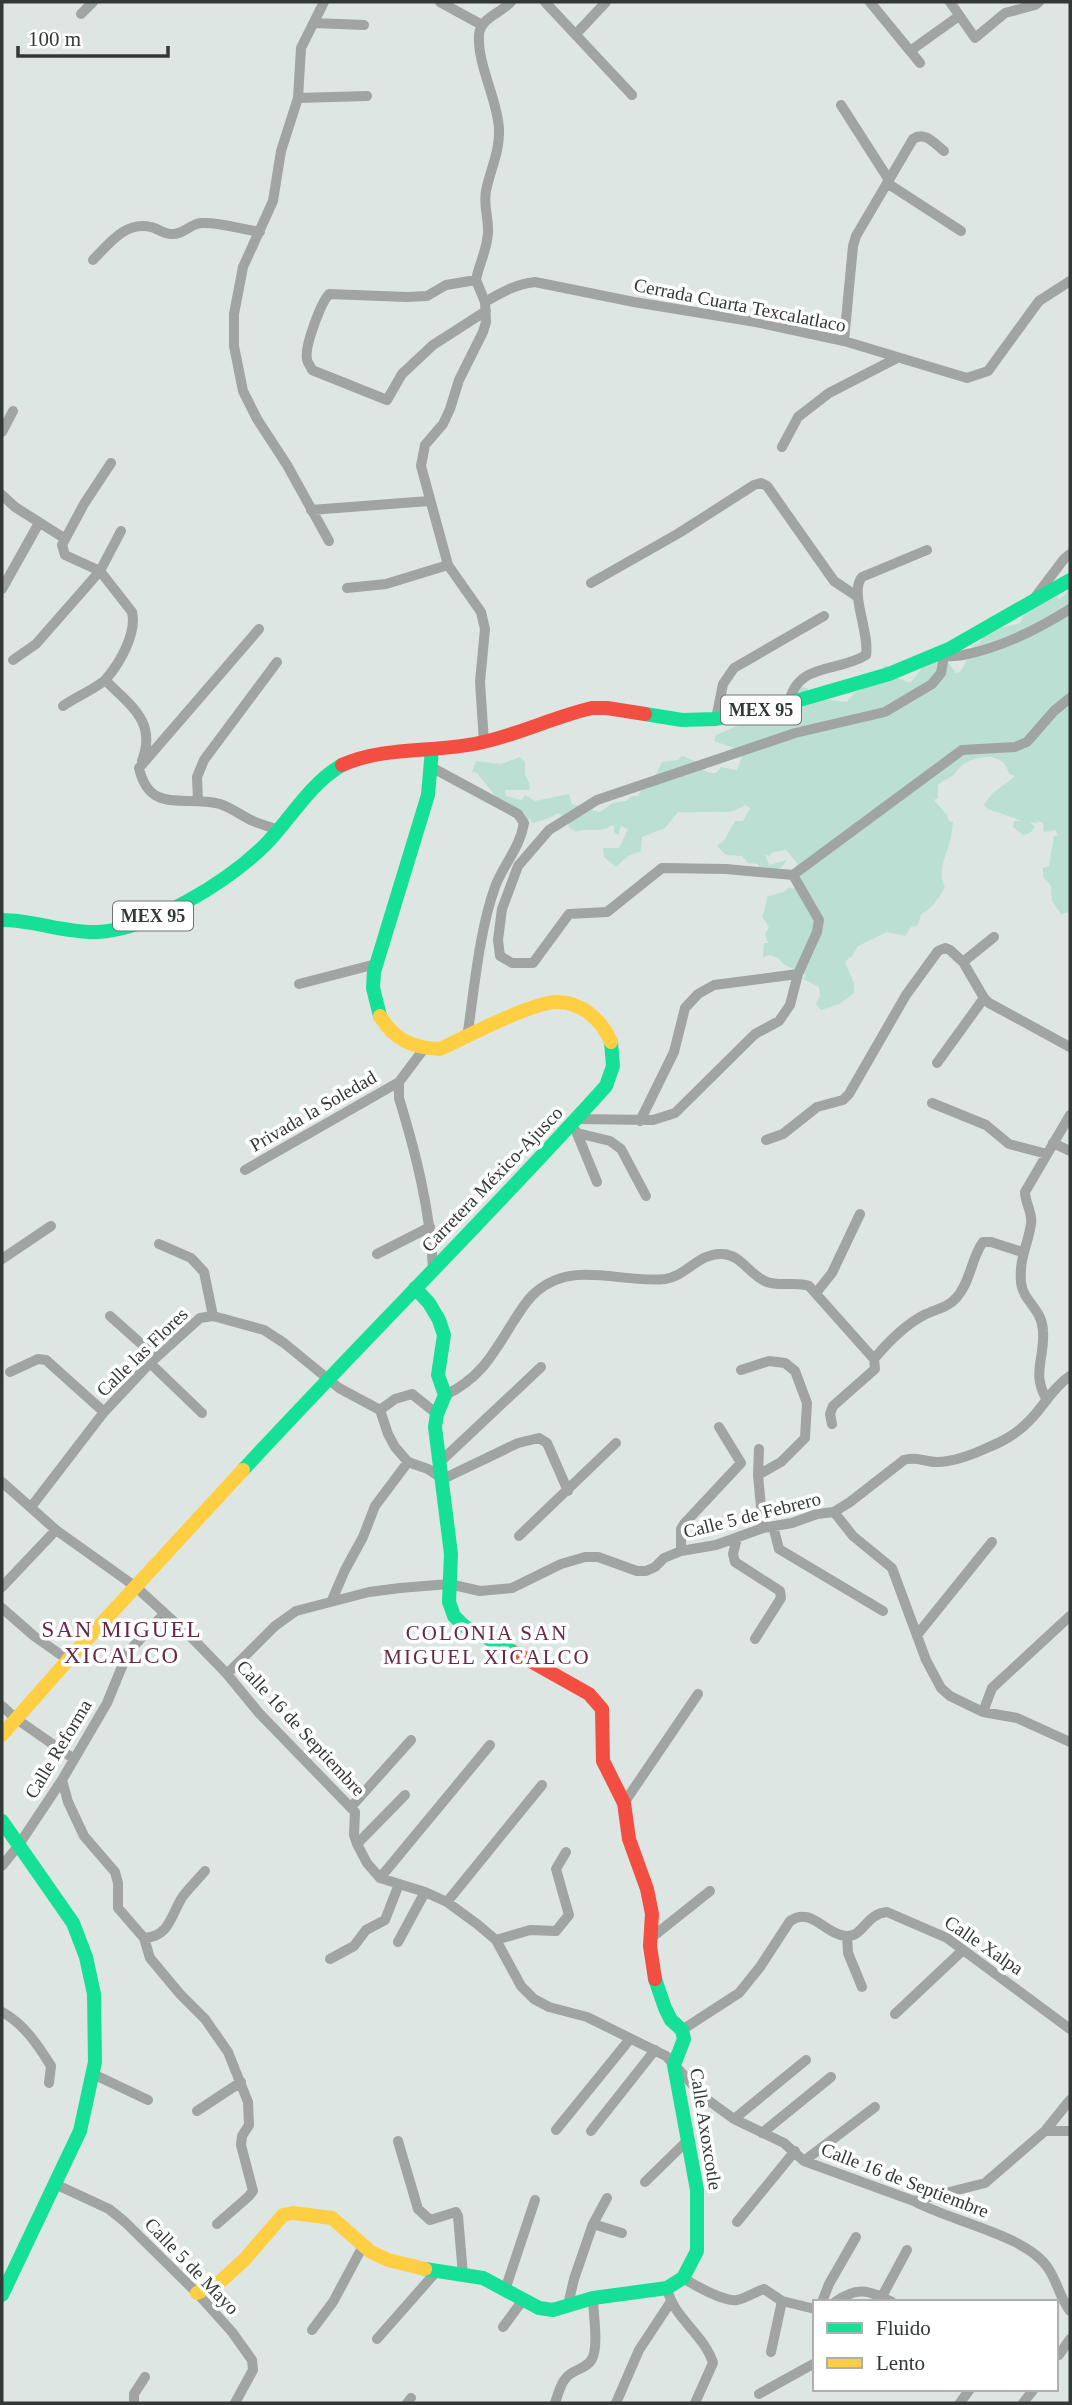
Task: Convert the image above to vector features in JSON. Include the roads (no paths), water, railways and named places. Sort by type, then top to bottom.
[{"type":"main road","name":"MEX 95","points":[[2,920],[98,932],[136,924],[231,873],[248,861],[279,830],[313,789],[338,767],[367,756],[466,746],[592,708],[682,720],[716,719],[789,703],[889,674],[949,649],[1070,580]]},
{"type":"main road","points":[[423,1050],[399,1041],[384,1026],[373,997],[373,980],[428,795],[432,749]]},
{"type":"main road","name":"Carretera México-Ajusco","points":[[2,1735],[328,1379],[433,1268],[575,1125],[606,1086],[613,1066],[611,1041],[600,1021],[582,1008],[558,1002],[535,1007],[440,1049],[423,1050]]},
{"type":"main road","points":[[415,1288],[429,1303],[444,1335],[439,1375],[446,1395],[437,1414],[435,1427],[451,1554],[449,1602],[454,1616],[464,1626],[589,1694],[602,1709],[603,1761],[624,1803],[629,1839],[647,1889],[652,1914],[651,1938],[655,1978],[671,2020],[682,2030]]},
{"type":"main road","points":[[2,1821],[73,1923],[86,1957],[94,1994],[93,2074],[80,2132],[2,2295]]},
{"type":"main road","name":"Calle Axoxcotle","points":[[682,2030],[684,2039],[674,2065],[697,2190],[698,2224],[697,2251],[683,2278]]},
{"type":"main road","points":[[197,2293],[218,2284],[283,2215],[293,2213],[332,2218],[363,2246],[388,2260],[436,2272],[483,2278],[539,2308],[552,2310],[593,2298],[668,2296],[683,2278]]},
{"type":"street","points":[[81,14],[93,2]]},
{"type":"street","points":[[324,2],[301,48],[298,98],[281,151],[273,201],[243,267],[237,293],[234,346],[243,391],[329,541]]},
{"type":"street","points":[[440,2],[482,25]]},
{"type":"street","points":[[484,742],[480,682],[485,629],[481,612],[448,565],[421,466],[425,445],[443,424],[458,380],[483,332],[486,306],[476,280],[487,247],[486,190],[497,155],[499,129],[479,36],[482,25],[488,18],[511,2]]},
{"type":"street","points":[[545,2],[632,95]]},
{"type":"street","points":[[576,34],[606,2]]},
{"type":"street","points":[[870,2],[920,63]]},
{"type":"street","points":[[950,2],[975,38],[1005,13],[1039,2]]},
{"type":"street","points":[[910,51],[959,16]]},
{"type":"street","points":[[314,23],[364,25]]},
{"type":"street","points":[[298,98],[367,96]]},
{"type":"street","points":[[841,105],[888,181],[961,231]]},
{"type":"street","points":[[844,341],[856,236],[913,139],[919,135],[925,136],[944,151]]},
{"type":"street","points":[[93,260],[120,233],[135,226],[150,227],[170,234],[181,232],[194,224],[204,223],[260,232]]},
{"type":"street","name":"Cerrada Cuarta Texcalatlaco","points":[[476,280],[446,285],[427,296],[330,293],[323,300],[306,350],[307,361],[312,370],[387,400],[402,374],[433,345],[510,287],[535,282],[756,322],[844,341],[967,378],[988,370],[1039,301],[1070,281]]},
{"type":"street","points":[[782,446],[798,417],[829,393],[897,358]]},
{"type":"street","points":[[2,432],[13,411]]},
{"type":"street","points":[[63,706],[105,680],[129,641],[132,612],[100,571],[65,555],[62,545],[111,463]]},
{"type":"street","points":[[592,583],[761,483],[767,486],[834,581],[858,597]]},
{"type":"street","points":[[2,495],[15,508],[64,538]]},
{"type":"street","points":[[311,510],[429,501]]},
{"type":"street","points":[[2,589],[39,523]]},
{"type":"street","points":[[13,660],[36,644],[100,571],[121,531]]},
{"type":"street","points":[[789,703],[792,689],[807,675],[855,662],[866,655],[868,645],[856,588],[862,577],[927,550]]},
{"type":"street","points":[[1031,603],[1064,558],[1070,554]]},
{"type":"street","points":[[347,589],[386,584],[448,565]]},
{"type":"street","points":[[924,659],[961,656],[990,647],[1040,628],[1070,609]]},
{"type":"street","points":[[716,719],[723,684],[734,668],[824,616]]},
{"type":"street","points":[[139,768],[259,629]]},
{"type":"street","points":[[944,656],[941,673],[932,684],[885,712],[795,733],[597,800],[549,830],[519,866],[514,877],[502,909],[498,940],[500,956],[512,963],[533,963],[569,914],[607,912],[662,868],[726,869],[793,875],[962,750],[1015,747],[1027,742],[1054,711],[1070,698]]},
{"type":"street","points":[[198,801],[197,777],[204,760],[277,663]]},
{"type":"street","points":[[105,680],[132,707],[147,729],[147,747],[139,768],[142,780],[156,796],[180,802],[216,803],[279,830]]},
{"type":"street","points":[[431,767],[518,814],[524,823],[521,839],[495,885],[487,913],[467,1038]]},
{"type":"street","points":[[575,1125],[653,1121],[675,1113],[755,1034],[779,1021],[790,1005],[798,974],[817,932],[819,920],[793,875]]},
{"type":"street","points":[[964,962],[994,937]]},
{"type":"street","points":[[766,1140],[783,1134],[817,1107],[843,1100],[849,1094],[905,995],[938,951],[945,948],[964,962],[984,999],[1070,1047]]},
{"type":"street","points":[[299,984],[376,964]]},
{"type":"street","points":[[640,1121],[674,1052],[685,1008],[698,994],[715,985],[798,974]]},
{"type":"street","points":[[937,1063],[984,999]]},
{"type":"street","points":[[423,1050],[399,1082],[399,1098],[425,1194],[433,1268]]},
{"type":"street","name":"Privada la Soledad","points":[[245,1170],[399,1082]]},
{"type":"street","points":[[932,1103],[986,1125],[1009,1144],[1047,1154]]},
{"type":"street","points":[[1047,1400],[1039,1387],[1044,1333],[1038,1311],[1026,1297],[1021,1285],[1022,1252],[1031,1223],[1025,1192],[1070,1115]]},
{"type":"street","points":[[575,1125],[597,1182]]},
{"type":"street","points":[[575,1125],[621,1149],[646,1196]]},
{"type":"street","points":[[1054,1143],[1070,1151]]},
{"type":"street","points":[[816,1293],[832,1273],[860,1214]]},
{"type":"street","points":[[2,1259],[51,1226]]},
{"type":"street","points":[[377,1254],[430,1227]]},
{"type":"street","points":[[874,1359],[906,1327],[947,1306],[958,1296],[983,1241],[1022,1252]]},
{"type":"street","points":[[159,1244],[191,1258],[204,1272],[214,1316]]},
{"type":"street","points":[[446,1395],[463,1387],[478,1373],[535,1293],[554,1279],[575,1274],[666,1279],[678,1275],[697,1260],[724,1254],[740,1260],[753,1274],[767,1282],[802,1284],[816,1293],[874,1359],[875,1369],[833,1406],[830,1414],[832,1424]]},
{"type":"street","points":[[110,1316],[202,1413]]},
{"type":"street","name":"Calle las Flores","points":[[31,1507],[104,1412],[153,1360],[200,1318],[214,1316],[264,1330],[350,1395],[380,1410]]},
{"type":"street","points":[[10,1372],[38,1359],[46,1360],[104,1412]]},
{"type":"street","points":[[741,1370],[769,1361],[785,1363],[795,1371],[807,1403],[805,1438],[781,1462],[758,1475]]},
{"type":"street","points":[[440,1462],[541,1367]]},
{"type":"street","name":"Calle 5 de Febrero","points":[[227,1674],[275,1626],[296,1611],[332,1601],[369,1592],[449,1584],[480,1591],[512,1587],[561,1564],[585,1557],[598,1557],[637,1571],[646,1571],[681,1550],[716,1545],[768,1527],[834,1512],[904,1460],[953,1460],[1008,1437],[1029,1421],[1057,1387],[1070,1376]]},
{"type":"street","points":[[437,1414],[412,1394],[395,1399],[380,1410],[388,1434],[408,1462],[428,1469],[443,1479],[518,1443],[539,1438],[547,1443],[568,1491]]},
{"type":"street","points":[[681,1550],[681,1529],[684,1524],[741,1463],[719,1427]]},
{"type":"street","points":[[519,1536],[616,1443]]},
{"type":"street","points":[[759,1449],[758,1475],[768,1527],[779,1549],[883,1611]]},
{"type":"street","points":[[332,1601],[375,1506],[408,1462]]},
{"type":"street","name":"Calle 16 de Septiembre","points":[[2,1482],[56,1530],[136,1587],[227,1674],[259,1713],[351,1807],[355,1816],[354,1835],[357,1844],[367,1863],[380,1878],[447,1902],[496,1940],[521,1986],[534,1999],[549,2007],[587,2017],[666,2056],[705,2098],[734,2119],[784,2143],[804,2161],[914,2201],[930,2210],[1026,2247],[1048,2268],[1070,2311]]},
{"type":"street","points":[[834,1512],[853,1536],[892,1568],[926,1660],[941,1688],[950,1696],[984,1712],[1017,1718],[1070,1742]]},
{"type":"street","points":[[2,1587],[56,1530]]},
{"type":"street","points":[[737,1538],[733,1554],[735,1562],[780,1591],[781,1598],[755,1639]]},
{"type":"street","points":[[917,1635],[992,1542]]},
{"type":"street","points":[[2,1608],[34,1636],[68,1660]]},
{"type":"street","name":"Calle Reforma","points":[[2,1866],[62,1780],[107,1703],[128,1652],[164,1614]]},
{"type":"street","points":[[984,1712],[992,1688],[1070,1616]]},
{"type":"street","points":[[624,1803],[698,1694]]},
{"type":"street","points":[[2,1706],[74,1759]]},
{"type":"street","points":[[351,1807],[411,1740]]},
{"type":"street","points":[[380,1878],[490,1745]]},
{"type":"street","points":[[62,1780],[68,1802],[84,1836],[115,1872],[118,1908],[144,1938],[150,1958],[205,2019],[228,2052],[248,2102],[250,2116],[241,2145],[253,2191],[217,2224]]},
{"type":"street","points":[[447,1902],[542,1786]]},
{"type":"street","points":[[357,1844],[405,1795]]},
{"type":"street","points":[[496,1940],[530,1930],[556,1931],[569,1915],[556,1869],[566,1852]]},
{"type":"street","points":[[144,1938],[155,1938],[161,1934],[184,1896],[205,1871]]},
{"type":"street","points":[[330,1959],[354,1946],[368,1928],[385,1920],[399,1884]]},
{"type":"street","points":[[651,1938],[710,1891]]},
{"type":"street","points":[[398,1942],[425,1892]]},
{"type":"street","name":"Calle Xalpa","points":[[847,1936],[853,1936],[860,1931],[872,1917],[887,1912],[937,1933],[1070,2029]]},
{"type":"street","points":[[682,2030],[739,1993],[760,1967],[790,1921],[797,1916],[809,1917],[847,1936],[848,1954],[862,1987]]},
{"type":"street","points":[[895,2014],[963,1950]]},
{"type":"street","points":[[2,2012],[23,2028],[38,2046],[51,2066],[49,2083]]},
{"type":"street","points":[[556,2130],[630,2039]]},
{"type":"street","points":[[590,2131],[655,2050]]},
{"type":"street","points":[[734,2119],[806,2060]]},
{"type":"street","points":[[93,2074],[148,2100]]},
{"type":"street","points":[[762,2133],[831,2077]]},
{"type":"street","points":[[197,2111],[241,2082]]},
{"type":"street","points":[[914,2201],[985,2183],[1045,2131],[1070,2100]]},
{"type":"street","points":[[804,2161],[875,2106]]},
{"type":"street","points":[[1045,2131],[1070,2131]]},
{"type":"street","points":[[398,2141],[418,2209],[430,2220],[456,2212],[458,2216],[463,2275]]},
{"type":"street","points":[[645,2182],[687,2141]]},
{"type":"street","points":[[737,2222],[795,2151]]},
{"type":"street","name":"Calle 5 de Mayo","points":[[55,2183],[108,2209],[125,2222],[197,2293],[232,2332],[252,2360],[253,2370],[234,2403]]},
{"type":"street","points":[[568,2305],[573,2279],[593,2224],[607,2198]]},
{"type":"street","points":[[505,2290],[535,2200]]},
{"type":"street","points":[[593,2224],[622,2233]]},
{"type":"street","points":[[823,2300],[856,2237]]},
{"type":"street","points":[[312,2330],[333,2302],[363,2246]]},
{"type":"street","points":[[838,2300],[853,2291],[861,2291],[880,2299],[907,2250]]},
{"type":"street","points":[[377,2339],[436,2272]]},
{"type":"street","points":[[683,2278],[697,2287],[730,2300],[737,2300],[764,2289],[782,2301],[813,2309]]},
{"type":"street","points":[[616,2403],[639,2350],[668,2296],[708,2349],[713,2363],[695,2403]]},
{"type":"street","points":[[555,2403],[568,2375],[583,2368],[593,2358],[593,2298]]},
{"type":"street","points":[[503,2327],[523,2300]]},
{"type":"street","points":[[771,2352],[782,2301]]},
{"type":"street","points":[[1058,2355],[1070,2339]]},
{"type":"street","points":[[759,2394],[813,2364]]},
{"type":"street","points":[[134,2403],[134,2394],[145,2377]]},
{"type":"district","name":"SAN MIGUEL XICALCO","points":[[122,1642]]},
{"type":"district","name":"COLONIA SAN MIGUEL XICALCO","points":[[487,1645]]}]
